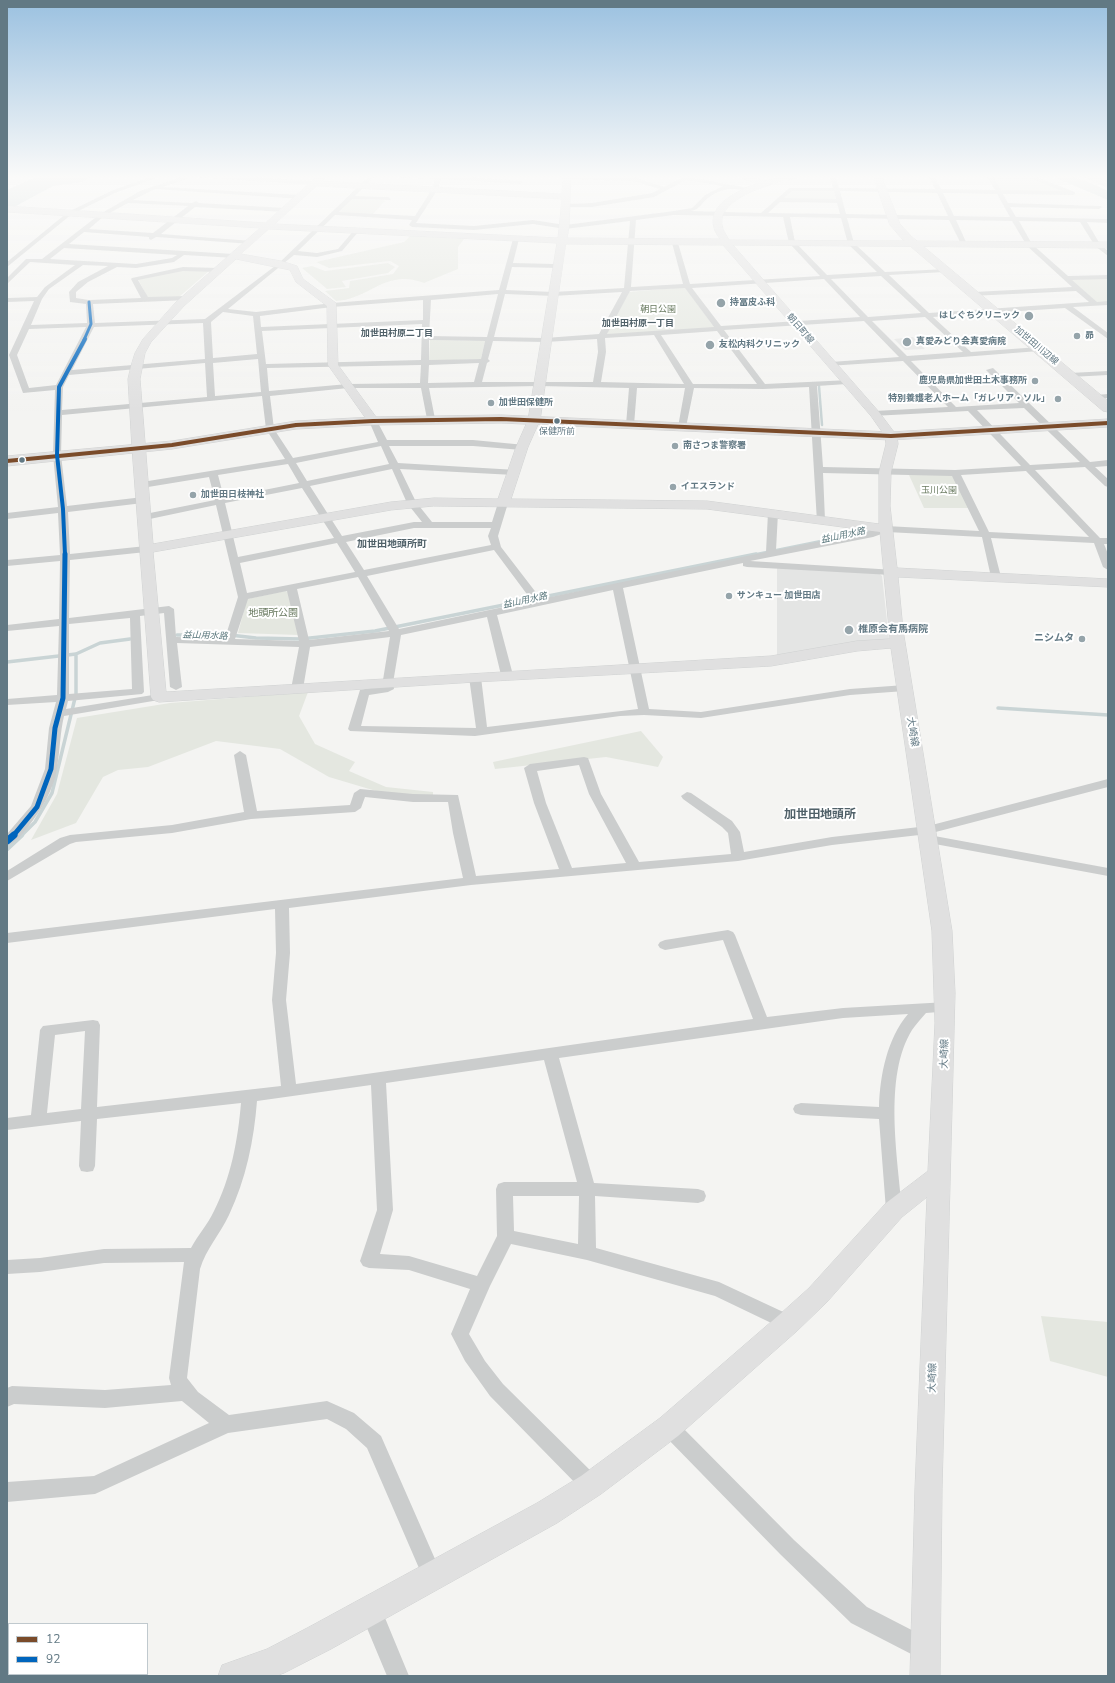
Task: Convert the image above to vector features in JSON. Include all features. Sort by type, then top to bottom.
[{"type":"highway","points":[[7,461],[172,444],[314,423],[431,420],[534,420],[892,436],[1108,423]]},
{"type":"main road","name":"加世田川辺線","points":[[926,254],[1108,408]]},
{"type":"street","points":[[7,266],[21,254]]},
{"type":"street","points":[[45,260],[52,254]]},
{"type":"street","points":[[7,282],[28,260],[136,266],[174,260],[182,254]]},
{"type":"street","points":[[192,254],[234,256],[281,264],[294,268],[299,280],[332,305]]},
{"type":"street","points":[[159,697],[135,406],[136,366],[140,353],[147,341],[164,321],[237,254]]},
{"type":"street","points":[[26,327],[164,321],[207,321],[281,264],[291,254]]},
{"type":"street","points":[[305,254],[319,254]]},
{"type":"street","points":[[478,384],[486,361],[512,254]]},
{"type":"street","points":[[539,604],[496,548],[493,536],[495,525],[522,447],[534,420],[545,340],[559,254]]},
{"type":"street","points":[[597,384],[602,352],[601,337],[627,290],[630,254]]},
{"type":"street","points":[[678,254],[687,286],[763,388]]},
{"type":"street","name":"朝日町線","points":[[735,254],[875,414],[892,436]]},
{"type":"street","points":[[802,254],[954,409]]},
{"type":"street","points":[[860,254],[969,354]]},
{"type":"street","points":[[1039,254],[1095,304]]},
{"type":"street","points":[[59,387],[26,391],[10,355],[26,327],[39,299],[47,288],[82,263]]},
{"type":"street","points":[[116,265],[79,284],[73,289],[73,300],[89,302],[188,298]]},
{"type":"street","points":[[508,266],[557,266]]},
{"type":"street","points":[[146,300],[134,279],[183,269],[219,270]]},
{"type":"street","points":[[220,310],[256,314],[332,305],[502,292],[553,294],[945,270]]},
{"type":"street","points":[[1066,278],[1108,277]]},
{"type":"street","points":[[974,294],[1077,289]]},
{"type":"street","points":[[427,298],[424,385],[431,420]]},
{"type":"street","points":[[7,300],[39,299]]},
{"type":"street","points":[[7,841],[18,831],[37,807],[51,769],[55,728],[71,697],[65,655],[65,557],[63,509],[56,455],[59,387],[91,324],[89,302]]},
{"type":"street","points":[[426,338],[545,340],[1108,303]]},
{"type":"street","points":[[332,305],[333,364],[373,421],[412,503],[428,523]]},
{"type":"street","points":[[1067,306],[1107,336]]},
{"type":"street","points":[[256,314],[270,429],[394,629],[387,683],[388,689],[364,692],[354,729],[450,732],[482,731],[620,713],[644,712],[701,715],[850,692],[905,688]]},
{"type":"street","points":[[207,321],[211,399]]},
{"type":"street","points":[[258,329],[426,322]]},
{"type":"street","points":[[656,333],[690,386],[682,427]]},
{"type":"street","points":[[831,364],[1039,349]]},
{"type":"street","points":[[66,373],[261,356]]},
{"type":"street","points":[[262,366],[486,361]]},
{"type":"street","points":[[990,370],[1108,484]]},
{"type":"street","points":[[1070,376],[1108,373]]},
{"type":"street","points":[[58,413],[348,386],[597,384],[763,388],[847,382]]},
{"type":"street","points":[[813,384],[817,433],[820,520]]},
{"type":"street","points":[[630,425],[632,385]]},
{"type":"street","points":[[1095,396],[1108,396]]},
{"type":"street","points":[[875,414],[1026,405]]},
{"type":"street","points":[[970,408],[1098,541],[1108,567]]},
{"type":"street","name":"大崎線","points":[[892,436],[885,472],[884,506],[886,530],[898,643],[928,835],[946,970],[925,1676]]},
{"type":"street","points":[[142,484],[290,461],[385,444],[473,443],[522,447]]},
{"type":"street","points":[[818,470],[955,473],[1108,463]]},
{"type":"street","points":[[145,517],[395,466],[514,472]]},
{"type":"street","points":[[213,473],[219,501],[229,534],[243,597],[230,638]]},
{"type":"street","points":[[955,473],[986,535],[996,578]]},
{"type":"street","points":[[7,516],[143,500]]},
{"type":"street","points":[[7,563],[146,549],[412,503],[707,505],[773,513],[886,530],[1108,541]]},
{"type":"street","points":[[771,550],[773,513]]},
{"type":"street","points":[[235,561],[414,524],[495,525]]},
{"type":"street","points":[[171,640],[230,638],[304,640],[394,629],[492,614],[731,563],[771,550],[873,534],[886,530]]},
{"type":"street","points":[[243,597],[496,548]]},
{"type":"street","points":[[731,563],[1108,583]]},
{"type":"street","points":[[618,587],[622,614],[636,667],[644,712]]},
{"type":"street","points":[[291,588],[304,640],[297,689]]},
{"type":"street","points":[[7,628],[168,609],[176,687]]},
{"type":"street","points":[[7,702],[138,692],[135,614]]},
{"type":"street","points":[[492,614],[507,675]]},
{"type":"street","points":[[64,712],[159,697],[771,660],[857,646],[898,643]]},
{"type":"street","points":[[475,677],[482,731]]},
{"type":"street","points":[[240,755],[251,815]]},
{"type":"street","points":[[567,871],[540,802],[530,768],[584,761],[595,794],[635,867]]},
{"type":"street","points":[[7,938],[470,881],[567,871],[635,867],[738,857],[832,841],[928,835],[1108,783]]},
{"type":"street","points":[[7,877],[65,841],[75,838],[172,829],[251,815],[355,808],[360,793],[413,798],[454,798],[459,833],[470,881]]},
{"type":"street","points":[[688,796],[727,824],[734,832],[738,857]]},
{"type":"street","points":[[928,835],[1108,872]]},
{"type":"street","points":[[282,904],[283,953],[279,1000],[289,1091]]},
{"type":"street","points":[[665,945],[728,935],[762,1023]]},
{"type":"street","points":[[7,1124],[289,1091],[762,1023],[843,1014],[921,1010],[946,1007]]},
{"type":"street","points":[[894,1210],[887,1113],[888,1086],[894,1059],[904,1030],[921,1010]]},
{"type":"street","points":[[38,1120],[48,1030],[93,1025],[87,1166]]},
{"type":"street","points":[[550,1053],[587,1189],[587,1253]]},
{"type":"street","points":[[378,1078],[384,1210],[370,1261],[409,1263],[481,1285]]},
{"type":"street","points":[[226,1424],[186,1392],[180,1384],[178,1378],[191,1270],[195,1255],[224,1209],[240,1160],[249,1095]]},
{"type":"street","points":[[801,1109],[887,1113]]},
{"type":"street","points":[[233,1676],[286,1655],[320,1638],[370,1609],[547,1513],[591,1485],[669,1427],[788,1323],[818,1295],[894,1210],[939,1175]]},
{"type":"street","points":[[591,1485],[523,1415],[512,1408],[466,1349],[460,1334],[481,1285],[506,1236],[504,1189],[587,1189],[698,1196]]},
{"type":"street","points":[[506,1236],[587,1253],[719,1290],[788,1323]]},
{"type":"street","points":[[7,1267],[40,1265],[104,1256],[195,1255]]},
{"type":"street","points":[[7,1398],[12,1394],[50,1398],[105,1399],[186,1392]]},
{"type":"street","points":[[7,1492],[95,1486],[226,1424],[327,1410],[343,1416],[358,1425],[374,1442],[432,1575]]},
{"type":"street","points":[[669,1427],[787,1547],[859,1615],[925,1649]]},
{"type":"street","points":[[370,1609],[398,1676]]},
{"type":"shaded area","name":"真愛みどり会真愛病院","points":[[913,337],[925,349],[905,350],[894,339]]},
{"type":"shaded area","points":[[777,568],[879,573],[882,576],[889,639],[777,657]]},
{"type":"green space","points":[[353,254],[458,254],[458,269],[424,283],[411,279],[399,279],[388,282],[348,299],[336,301],[325,291],[349,288],[350,281],[393,274],[399,266],[390,261],[329,268],[316,262]]},
{"type":"green space","points":[[388,263],[395,267],[388,273],[342,281],[346,287],[327,289],[302,268],[312,266],[325,271]]},
{"type":"green space","points":[[184,269],[209,271],[179,297],[148,298],[138,279]]},
{"type":"green space","points":[[1108,278],[1108,302],[1097,303],[1071,280]]},
{"type":"green space","name":"朝日公園","points":[[685,287],[715,328],[606,335],[629,292]]},
{"type":"green space","points":[[430,340],[485,341],[481,359],[429,361]]},
{"type":"green space","name":"玉川公園","points":[[909,475],[950,475],[954,477],[969,508],[924,508]]},
{"type":"green space","name":"地頭所公園","points":[[285,591],[289,592],[299,635],[238,633],[247,599]]},
{"type":"green space","points":[[308,692],[299,716],[315,744],[355,762],[349,771],[386,787],[433,792],[433,796],[386,794],[329,777],[280,749],[216,741],[148,767],[118,770],[103,777],[76,823],[31,840],[57,794],[77,718],[170,703]]},
{"type":"green space","points":[[641,731],[663,757],[658,767],[606,757],[495,769],[493,762]]},
{"type":"green space","points":[[1041,1316],[1108,1322],[1108,1377],[1050,1361]]},
{"type":"waterway","points":[[819,386],[822,425]]},
{"type":"waterway","name":"益山用水路","points":[[752,555],[870,531]]},
{"type":"waterway","name":"益山用水路","points":[[177,635],[230,635],[256,638],[301,639],[375,631],[756,554]]},
{"type":"waterway","name":"益山用水路","points":[[76,654],[100,643],[130,639]]},
{"type":"waterway","points":[[7,662],[76,654]]},
{"type":"waterway","name":"益山用水路","points":[[22,835],[35,822],[52,793],[76,694],[76,654]]},
{"type":"waterway","points":[[998,708],[1108,715]]},
{"type":"waterway","name":"益山用水路","points":[[7,849],[22,835]]},
{"type":"transit line","name":"92","points":[[7,841],[18,831],[37,807],[51,769],[55,728],[63,698],[65,557],[63,509],[57,455],[59,387],[89,331],[91,324],[89,302]]},
{"type":"transit line","name":"12","points":[[7,461],[172,445],[296,425],[373,421],[501,419],[891,436],[1108,423]]},
{"type":"place","name":"持冨皮ふ科","points":[[721,303]]},
{"type":"place","name":"はしぐちクリニック","points":[[1029,316]]},
{"type":"place","name":"昴","points":[[1077,336]]},
{"type":"place","name":"真愛みどり会真愛病院","points":[[907,342]]},
{"type":"place","name":"友松内科クリニック","points":[[710,345]]},
{"type":"place","name":"鹿児島県加世田土木事務所","points":[[1035,381]]},
{"type":"place","name":"特別養護老人ホーム「ガレリア・ソル」","points":[[1058,399]]},
{"type":"place","name":"加世田保健所","points":[[491,403]]},
{"type":"place","name":"保健所前","points":[[557,421]]},
{"type":"place","name":"南さつま警察署","points":[[675,446]]},
{"type":"place","name":"イエスランド","points":[[673,487]]},
{"type":"place","name":"加世田日枝神社","points":[[193,495]]},
{"type":"place","name":"サンキュー 加世田店","points":[[729,596]]},
{"type":"place","name":"椎原会有馬病院","points":[[849,630]]},
{"type":"place","name":"ニシムタ","points":[[1082,639]]},
{"type":"district","name":"加世田村原一丁目","points":[[638,324]]},
{"type":"district","name":"加世田村原二丁目","points":[[397,334]]},
{"type":"district","name":"加世田地頭所町","points":[[392,545]]},
{"type":"district","name":"加世田地頭所","points":[[820,815]]}]
